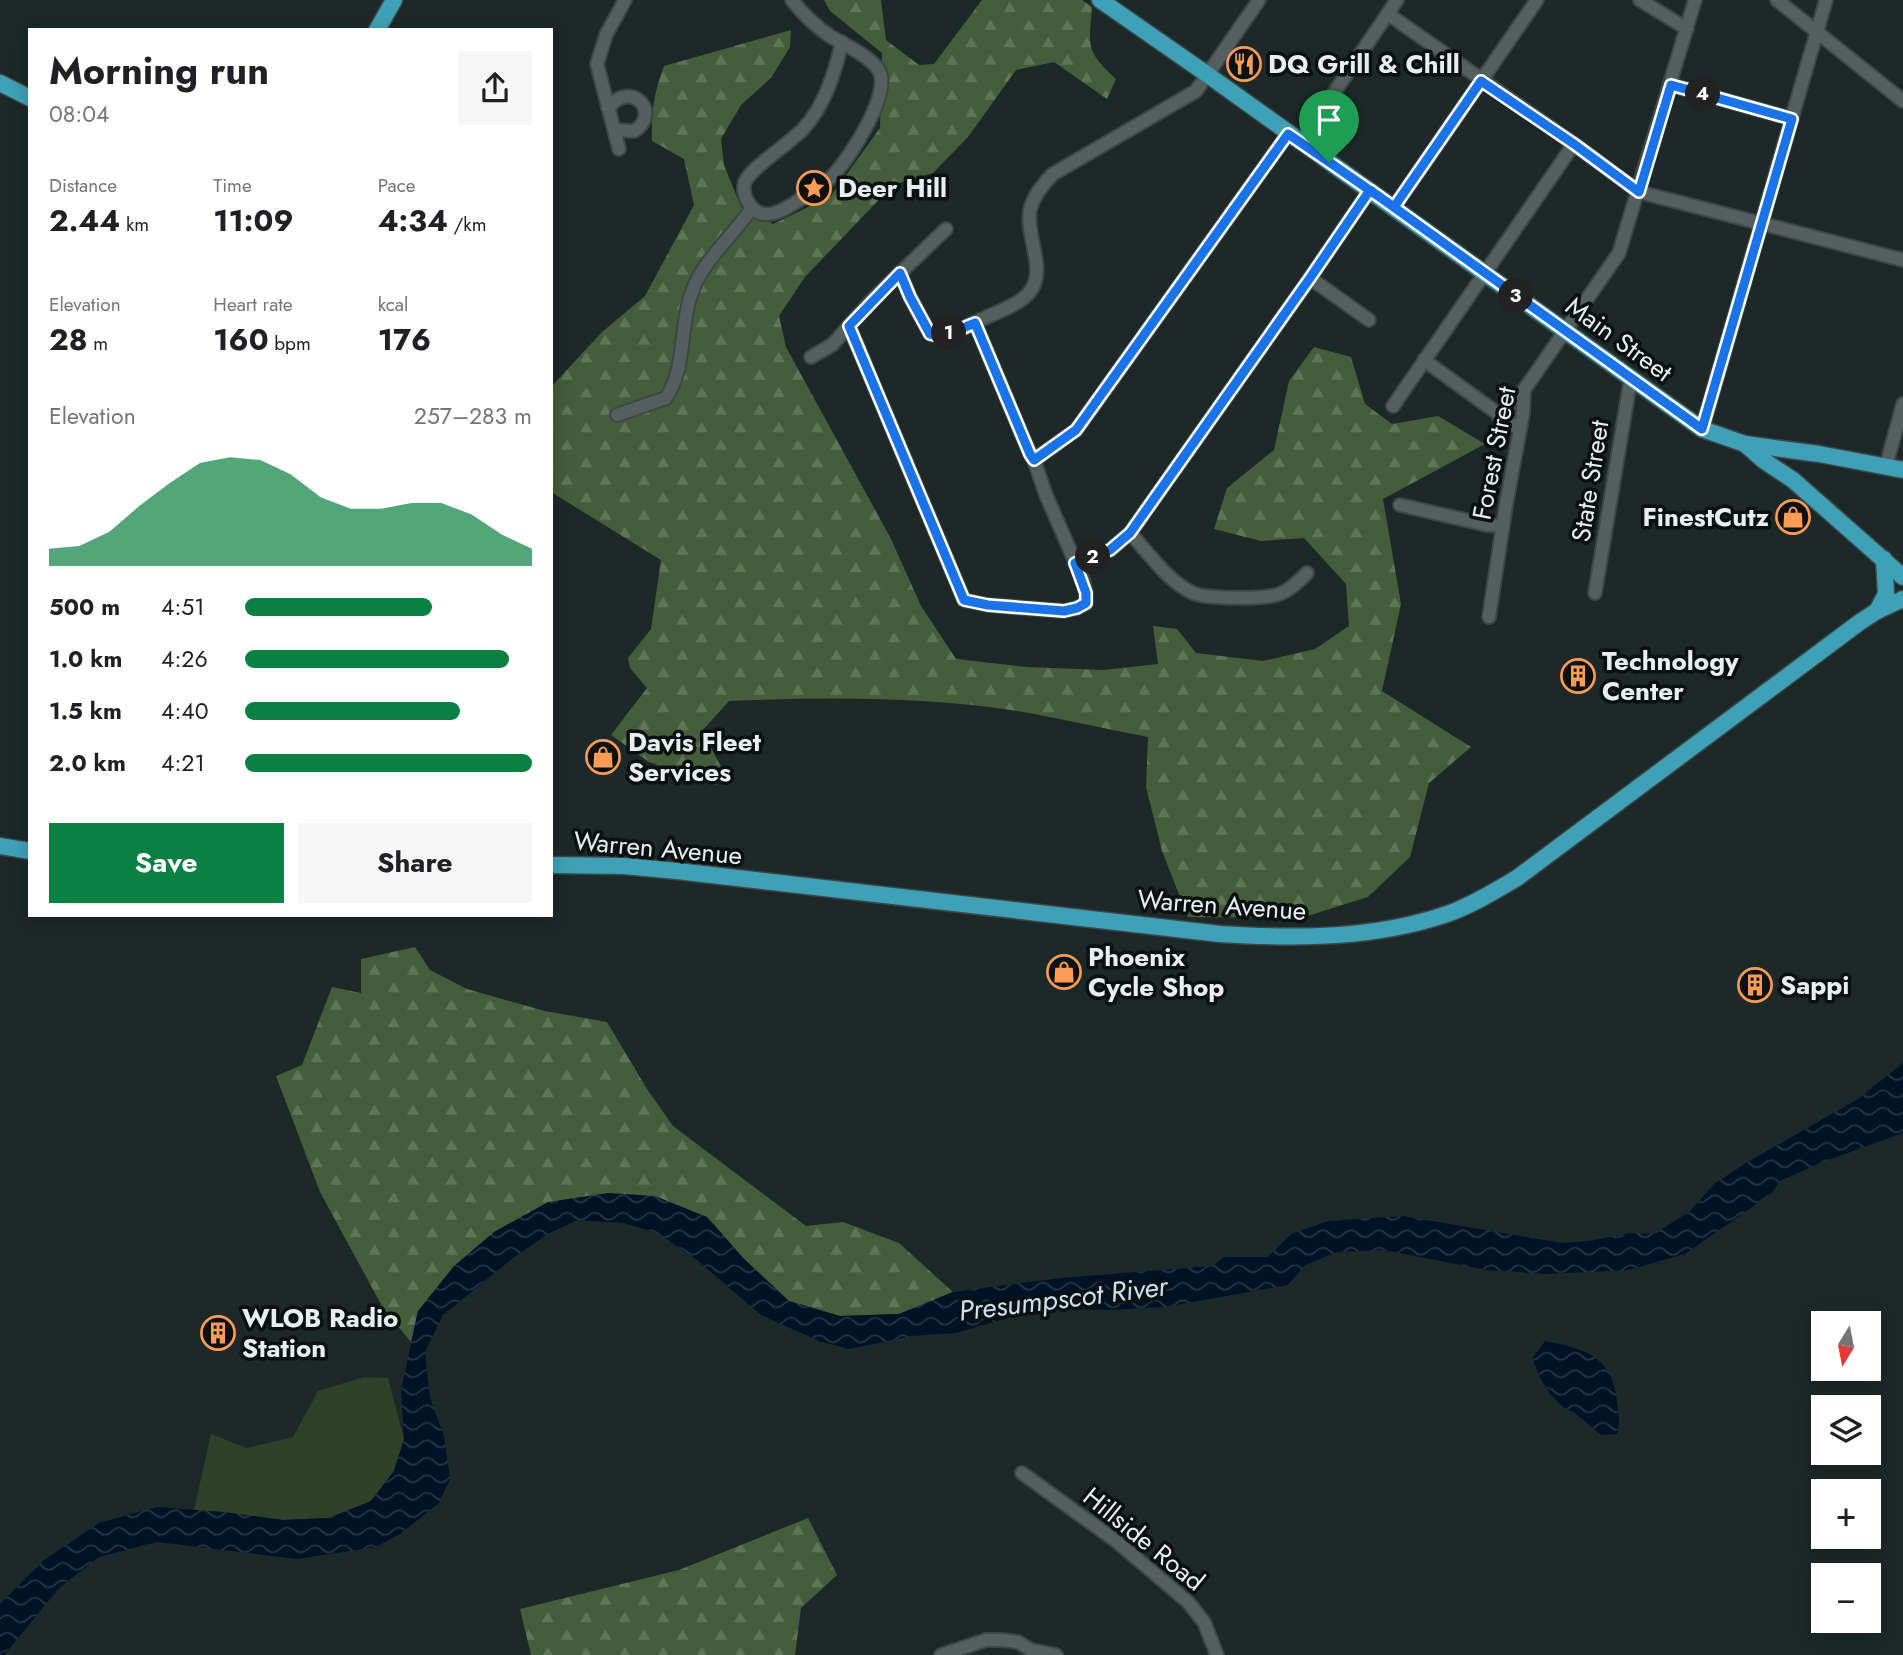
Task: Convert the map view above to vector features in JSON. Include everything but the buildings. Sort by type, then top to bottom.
[{"type":"main road","points":[[378,28],[394,0]]},
{"type":"main road","name":"Main Street","points":[[1100,0],[1702,429],[1745,444],[1819,454],[1903,470]]},
{"type":"main road","points":[[3,87],[28,97]]},
{"type":"main road","points":[[1745,444],[1793,480],[1903,577]]},
{"type":"main road","points":[[1793,480],[1790,465],[1794,459],[1819,454]]},
{"type":"main road","points":[[1877,611],[1887,587],[1884,559]]},
{"type":"main road","name":"Warren Avenue","points":[[553,865],[612,865],[664,870],[1220,934],[1315,937],[1395,928],[1472,904],[1517,878],[1877,611],[1903,599]]},
{"type":"main road","points":[[0,846],[28,851]]},
{"type":"street","points":[[619,149],[598,74],[598,54],[625,0]]},
{"type":"street","points":[[792,0],[818,27],[842,42],[872,63],[881,75],[883,85],[858,139],[836,172],[809,194],[774,214],[766,215],[752,208],[744,193],[745,183],[756,169],[804,128],[815,113],[836,67],[842,42]]},
{"type":"street","points":[[900,273],[930,334],[937,336],[975,323],[1018,301],[1032,288],[1037,278],[1029,218],[1034,200],[1047,180],[1196,91],[1259,0]]},
{"type":"street","points":[[1034,460],[1063,441],[1082,423],[1397,0]]},
{"type":"street","points":[[1394,207],[1537,0]]},
{"type":"street","points":[[1640,0],[1687,29]]},
{"type":"street","name":"Forest Street","points":[[1489,617],[1523,413],[1524,390],[1619,253],[1695,0]]},
{"type":"street","points":[[1777,0],[1902,97]]},
{"type":"street","points":[[1702,429],[1826,0]]},
{"type":"street","points":[[1388,14],[1639,192],[1903,260]]},
{"type":"street","points":[[1671,85],[1792,119]]},
{"type":"street","points":[[608,108],[618,98],[630,96],[640,101],[645,111],[643,123],[634,131],[615,130]]},
{"type":"street","points":[[1393,406],[1574,144]]},
{"type":"street","points":[[1075,563],[1110,550],[1130,533],[1370,190]]},
{"type":"street","points":[[617,415],[666,398],[679,368],[692,292],[701,273],[752,208]]},
{"type":"street","points":[[811,357],[832,345],[946,229]]},
{"type":"street","points":[[1310,278],[1369,320]]},
{"type":"street","points":[[849,326],[964,600],[988,605],[1064,611],[1077,608],[1086,603],[1086,593],[1034,460],[975,323]]},
{"type":"street","points":[[1424,360],[1519,429]]},
{"type":"street","name":"State Street","points":[[1595,593],[1631,377]]},
{"type":"street","points":[[1498,415],[1524,390]]},
{"type":"street","points":[[1886,466],[1903,404]]},
{"type":"street","points":[[1400,505],[1503,526]]},
{"type":"street","points":[[1130,533],[1168,575],[1194,594],[1227,598],[1275,595],[1296,584],[1307,573]]},
{"type":"street","name":"Hillside Road","points":[[1022,1473],[1116,1541],[1188,1602],[1204,1622],[1217,1655]]},
{"type":"street","points":[[940,1655],[986,1640],[1018,1642],[1030,1653],[1056,1655]]},
{"type":"green space","points":[[824,0],[881,0],[886,40],[919,65],[934,64],[982,0],[1082,0],[1092,7],[1090,40],[1094,54],[1116,79],[1107,99],[1054,62],[1016,70],[968,137],[933,173],[893,185],[805,277],[779,316],[786,347],[891,539],[921,606],[956,659],[1027,667],[1103,670],[1158,664],[1153,626],[1177,629],[1196,653],[1263,661],[1315,649],[1349,626],[1346,584],[1304,538],[1261,541],[1214,529],[1227,488],[1274,450],[1289,381],[1314,347],[1351,357],[1365,404],[1392,424],[1438,416],[1485,444],[1383,499],[1401,604],[1382,691],[1471,747],[1429,783],[1410,857],[1368,897],[1301,918],[1188,917],[1162,851],[1146,787],[1148,737],[981,706],[837,698],[729,701],[702,731],[725,774],[716,785],[649,762],[611,735],[647,688],[630,668],[628,658],[651,629],[661,560],[553,493],[553,385],[602,332],[645,296],[694,205],[684,159],[652,141],[654,103],[664,66],[791,30],[790,47],[771,78],[741,105],[721,139],[724,165],[741,207],[773,224],[831,196],[880,128],[882,53],[830,11]]},
{"type":"green space","points":[[415,947],[430,970],[467,989],[545,1011],[607,1022],[647,1089],[673,1126],[806,1226],[843,1222],[899,1243],[953,1292],[899,1314],[840,1316],[789,1301],[744,1259],[707,1217],[608,1193],[418,1311],[411,1342],[383,1308],[320,1192],[276,1076],[302,1065],[332,987],[361,993],[361,959]]},
{"type":"green space","points":[[364,1377],[388,1378],[404,1439],[394,1471],[371,1501],[329,1518],[283,1520],[194,1510],[211,1434],[247,1448],[293,1437],[318,1391]]},
{"type":"green space","points":[[808,1518],[837,1575],[801,1608],[795,1655],[531,1655],[520,1609],[679,1570]]},
{"type":"water","name":"Presumpscot River","points":[[1903,1063],[1903,1133],[1820,1163],[1780,1181],[1771,1194],[1685,1254],[1628,1270],[1547,1274],[1487,1270],[1384,1250],[1337,1252],[1305,1265],[1288,1285],[1165,1307],[1027,1312],[956,1333],[912,1336],[849,1349],[819,1341],[761,1315],[697,1260],[657,1233],[624,1223],[577,1220],[548,1234],[513,1258],[443,1315],[425,1352],[430,1398],[444,1436],[450,1479],[439,1503],[400,1534],[376,1547],[297,1559],[157,1542],[99,1557],[60,1587],[4,1655],[0,1655],[0,1604],[44,1560],[99,1523],[157,1507],[283,1520],[329,1518],[371,1501],[394,1471],[404,1439],[401,1390],[418,1311],[454,1266],[494,1232],[548,1202],[608,1193],[655,1196],[707,1217],[744,1259],[789,1301],[840,1316],[899,1314],[953,1292],[1061,1278],[1212,1266],[1224,1257],[1268,1257],[1291,1234],[1328,1221],[1403,1216],[1562,1243],[1629,1233],[1655,1234],[1691,1210],[1714,1184],[1858,1099]]},
{"type":"water","points":[[1545,1341],[1584,1351],[1602,1364],[1609,1373],[1617,1401],[1617,1434],[1601,1435],[1575,1413],[1564,1408],[1550,1394],[1533,1357]]},
{"type":"place","name":"DQ Grill & Chill","points":[[1244,64]]},
{"type":"place","name":"Deer Hill","points":[[814,188]]},
{"type":"place","name":"FinestCutz","points":[[1793,517]]},
{"type":"place","name":"Technology Center","points":[[1578,676]]},
{"type":"place","name":"Davis Fleet Services","points":[[603,757]]},
{"type":"place","name":"Phoenix Cycle Shop","points":[[1064,972]]},
{"type":"place","name":"Sappi","points":[[1755,985]]},
{"type":"place","name":"WLOB Radio Station","points":[[218,1333]]},
{"type":"route","points":[[1329,162],[1288,134],[1088,415],[1063,441],[1034,460],[975,323],[944,335],[930,334],[900,273],[849,326],[964,600],[988,605],[1064,611],[1086,603],[1083,580],[1075,563],[1110,550],[1130,533],[1370,190],[1702,429],[1792,119],[1671,85],[1639,192],[1481,81],[1394,207],[1370,190],[1329,162]]}]
